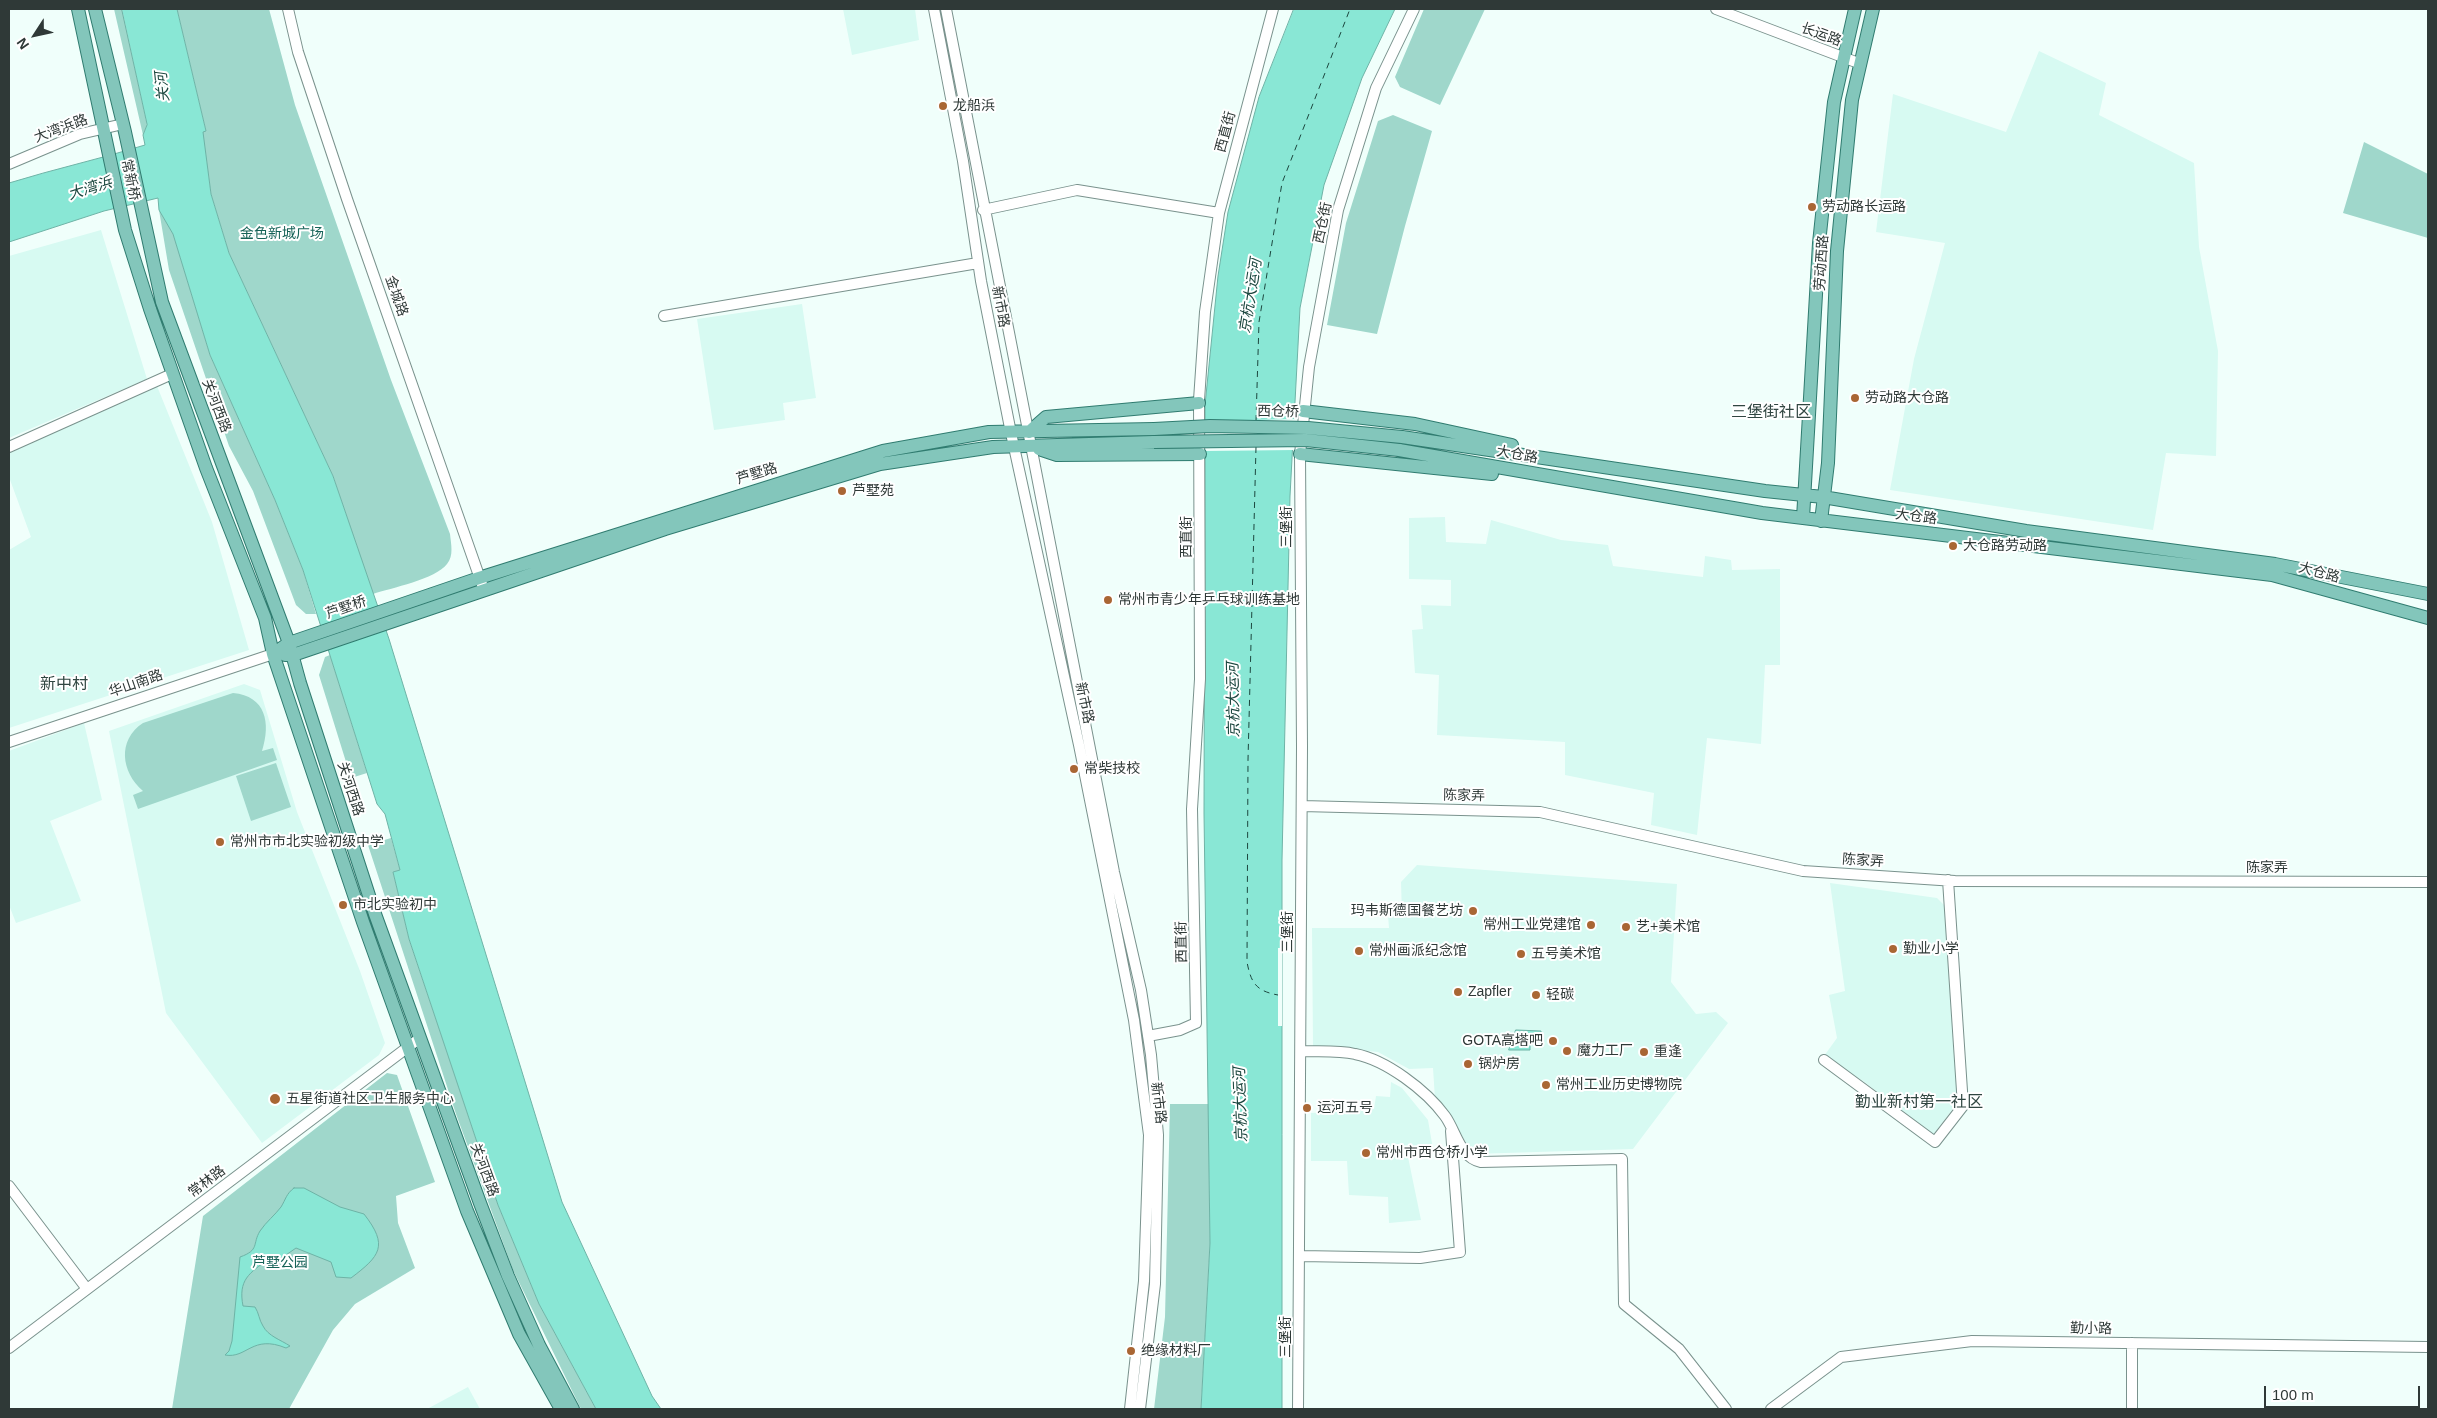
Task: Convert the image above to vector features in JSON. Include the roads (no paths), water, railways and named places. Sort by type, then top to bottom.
[{"type":"main road","points":[[78,9],[105,133]]},
{"type":"main road","points":[[95,9],[124,128]]},
{"type":"main road","name":"劳动西路","points":[[1803,518],[1819,243],[1834,102],[1855,9]]},
{"type":"main road","name":"劳动西路","points":[[1821,521],[1828,463],[1837,251],[1852,100],[1874,9]]},
{"type":"main road","name":"常新桥","points":[[124,128],[145,224]]},
{"type":"main road","name":"常新桥","points":[[105,133],[125,230],[172,374]]},
{"type":"main road","name":"关河西路","points":[[145,224],[162,302],[291,649],[375,914],[508,1276],[539,1345],[573,1409]]},
{"type":"main road","points":[[172,374],[206,468],[265,618],[273,654],[363,922],[467,1210],[519,1334],[561,1409]]},
{"type":"main road","points":[[1029,432],[1046,417],[1199,403]]},
{"type":"main road","points":[[1303,410],[1415,424],[1614,468]]},
{"type":"main road","name":"西仓桥","points":[[1154,435],[1210,426],[1308,428],[1402,437]]},
{"type":"main road","name":"芦墅路","points":[[383,618],[479,578],[883,451],[989,432],[1154,435]]},
{"type":"main road","name":"芦墅路","points":[[383,618],[484,590],[665,528],[880,464],[993,447],[1032,446],[1154,435]]},
{"type":"main road","name":"西仓桥","points":[[1154,435],[1306,440],[1399,450]]},
{"type":"main road","name":"大仓路","points":[[1402,437],[1765,491],[1823,497],[2026,531],[2275,564],[2428,594]]},
{"type":"main road","points":[[1032,446],[1057,455],[1200,454]]},
{"type":"main road","name":"大仓路","points":[[1399,450],[1615,488],[1821,521],[2272,575],[2428,618]]},
{"type":"main road","points":[[1300,454],[1615,488]]},
{"type":"main road","name":"芦墅桥","points":[[291,649],[383,618]]},
{"type":"main road","points":[[273,654],[291,649]]},
{"type":"street","name":"金城路","points":[[288,9],[298,52],[347,199],[484,590]]},
{"type":"street","name":"新市路","points":[[934,9],[963,160],[978,263],[1011,432],[1134,1020],[1148,1135],[1144,1281],[1130,1409]]},
{"type":"street","name":"新市路","points":[[946,9],[983,210],[1032,446],[1114,872],[1141,990],[1148,1036],[1158,1135],[1155,1284],[1140,1409]]},
{"type":"street","name":"西直街","points":[[1148,1036],[1180,1030],[1196,1023],[1192,809],[1200,679],[1199,403],[1205,312],[1219,213],[1274,9]]},
{"type":"street","name":"西仓街","points":[[1300,454],[1303,410],[1309,367],[1338,210],[1376,88],[1414,9]]},
{"type":"street","name":"长运路","points":[[1716,9],[1861,64]]},
{"type":"street","name":"大湾浜路","points":[[9,164],[80,134],[105,133],[124,128]]},
{"type":"street","points":[[983,210],[1077,190],[1219,213]]},
{"type":"street","points":[[664,316],[978,263]]},
{"type":"street","points":[[9,448],[172,374]]},
{"type":"street","name":"三堡街","points":[[1298,1409],[1302,806],[1300,454]]},
{"type":"street","name":"华山南路","points":[[9,742],[273,654]]},
{"type":"street","name":"陈家弄","points":[[1302,806],[1540,812],[1804,871],[1948,880],[2428,882]]},
{"type":"street","points":[[1824,1060],[1934,1142],[1962,1106],[1948,880]]},
{"type":"street","name":"常林路","points":[[9,1348],[420,1038]]},
{"type":"street","points":[[1301,1051],[1355,1054],[1381,1063],[1417,1088],[1445,1116],[1465,1152],[1472,1160],[1481,1162],[1622,1159],[1624,1304],[1679,1349],[1726,1409]]},
{"type":"street","points":[[1300,1256],[1420,1258],[1460,1252],[1451,1126]]},
{"type":"street","points":[[9,1186],[87,1289]]},
{"type":"street","name":"勤小路","points":[[1772,1409],[1841,1356],[1972,1341],[2428,1347]]},
{"type":"street","points":[[2132,1343],[2132,1409]]},
{"type":"water","points":[[122,9],[177,9],[206,131],[203,132],[211,194],[229,253],[333,476],[389,639],[562,1202],[652,1396],[661,1409],[596,1409],[539,1304],[498,1205],[409,939],[393,872],[400,870],[385,814],[377,804],[303,570],[275,500],[210,355],[173,234],[159,210],[158,198],[104,211],[9,242],[9,183],[145,145],[143,135],[147,125]]},
{"type":"water","name":"京杭大运河","points":[[1294,9],[1395,9],[1362,78],[1324,185],[1300,308],[1290,496],[1282,860],[1282,1409],[1201,1409],[1210,1243],[1204,813],[1205,405],[1218,276],[1228,212],[1259,97]]},
{"type":"water","points":[[1516,1030],[1541,1031],[1541,1035],[1530,1035],[1530,1050],[1509,1050]]},
{"type":"water","points":[[294,1188],[304,1188],[340,1207],[364,1214],[377,1234],[378,1250],[369,1263],[351,1278],[336,1277],[331,1262],[296,1248],[273,1264],[269,1259],[251,1273],[244,1283],[242,1290],[243,1306],[255,1307],[265,1329],[271,1335],[290,1346],[286,1348],[275,1344],[265,1344],[258,1345],[239,1354],[225,1355],[229,1351],[232,1341],[240,1257],[253,1249],[260,1231],[281,1207]]},
{"type":"place","name":"龙船浜","points":[[943,106]]},
{"type":"place","name":"劳动路长运路","points":[[1812,207]]},
{"type":"place","name":"劳动路大仓路","points":[[1855,398]]},
{"type":"place","name":"芦墅苑","points":[[842,491]]},
{"type":"place","name":"大仓路劳动路","points":[[1953,546]]},
{"type":"place","name":"常州市青少年乒乓球训练基地","points":[[1108,600]]},
{"type":"place","name":"常柴技校","points":[[1074,769]]},
{"type":"place","name":"常州市市北实验初级中学","points":[[220,842]]},
{"type":"place","name":"市北实验初中","points":[[343,905]]},
{"type":"place","name":"玛韦斯德国餐艺坊","points":[[1473,911]]},
{"type":"place","name":"常州工业党建馆","points":[[1591,925]]},
{"type":"place","name":"艺+美术馆","points":[[1626,927]]},
{"type":"place","name":"勤业小学","points":[[1893,949]]},
{"type":"place","name":"常州画派纪念馆","points":[[1359,951]]},
{"type":"place","name":"五号美术馆","points":[[1521,954]]},
{"type":"place","name":"Zapfler","points":[[1458,992]]},
{"type":"place","name":"轻碳","points":[[1536,995]]},
{"type":"place","name":"GOTA高塔吧","points":[[1553,1041]]},
{"type":"place","name":"魔力工厂","points":[[1567,1051]]},
{"type":"place","name":"重逢","points":[[1644,1052]]},
{"type":"place","name":"锅炉房","points":[[1468,1064]]},
{"type":"place","name":"常州工业历史博物院","points":[[1546,1085]]},
{"type":"place","name":"五星街道社区卫生服务中心","points":[[275,1099]]},
{"type":"place","name":"运河五号","points":[[1307,1108]]},
{"type":"place","name":"常州市西仓桥小学","points":[[1366,1153]]},
{"type":"place","name":"绝缘材料厂","points":[[1131,1351]]},
{"type":"district","name":"三堡街社区","points":[[1771,413]]},
{"type":"district","name":"新中村","points":[[64,685]]},
{"type":"district","name":"勤业新村第一社区","points":[[1919,1103]]},
{"type":"water label","name":"关河","points":[[163,87]]},
{"type":"water label","name":"大湾浜","points":[[90,189]]},
{"type":"park label","name":"金色新城广场","points":[[282,234]]},
{"type":"park label","name":"芦墅公园","points":[[280,1263]]}]
